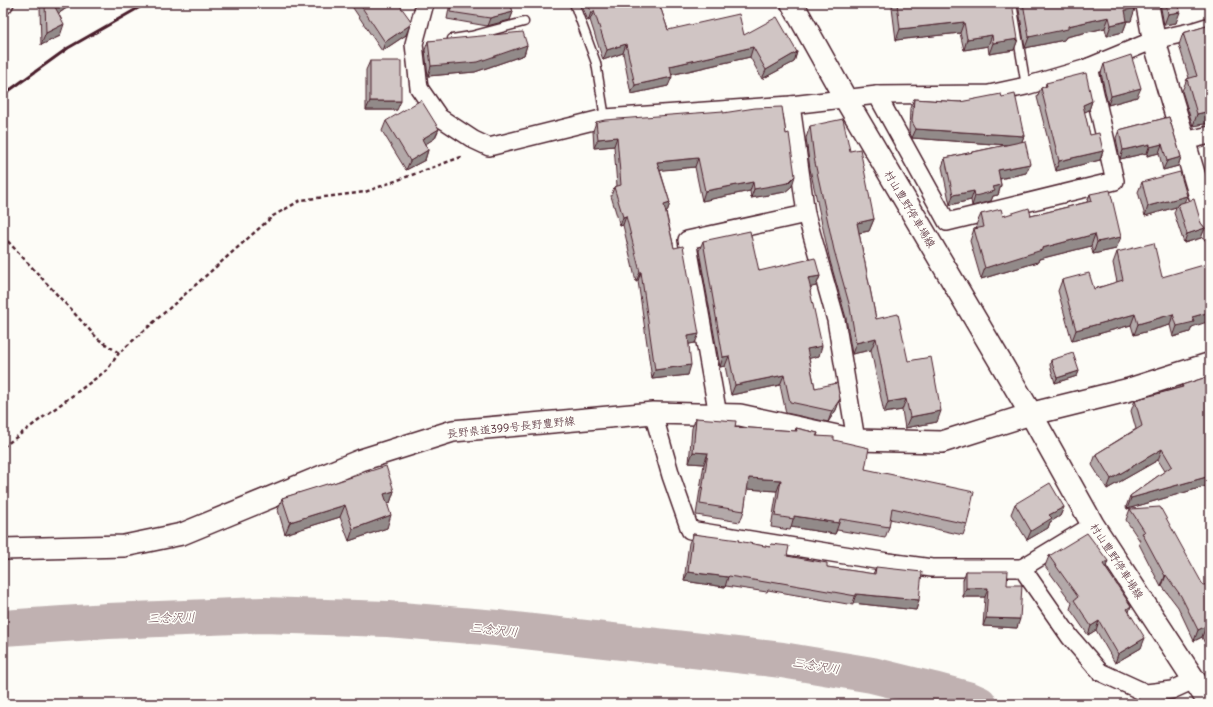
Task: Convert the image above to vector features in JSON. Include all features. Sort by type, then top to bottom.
[{"type":"main road","name":"村山豊野停車場線","points":[[792,3],[844,98],[1031,414],[1093,525],[1210,704]]},
{"type":"main road","points":[[1147,3],[1154,40],[1210,229]]},
{"type":"main road","points":[[1031,414],[1128,390],[1210,364]]},
{"type":"street","points":[[425,3],[417,44],[419,88],[439,117],[474,140],[489,146],[604,118],[791,105],[877,95],[989,94],[1026,86],[1089,67],[1154,40],[1210,26]]},
{"type":"street","points":[[877,95],[947,222],[1115,182],[1089,67]]},
{"type":"street","points":[[791,105],[806,214],[836,320],[856,440]]},
{"type":"street","points":[[1184,141],[1210,135]]},
{"type":"street","points":[[718,415],[687,240],[806,214]]},
{"type":"street","points":[[653,413],[671,476],[690,530],[932,568],[1022,568],[1093,525]]},
{"type":"street","name":"長野県道399号長野豊野線","points":[[3,549],[124,546],[182,534],[361,460],[453,431],[653,413],[740,415],[856,440],[942,442],[1031,414]]},
{"type":"street","points":[[1022,568],[1070,637],[1100,672],[1146,693],[1172,690],[1194,680]]},
{"type":"lane","points":[[574,3],[596,63],[604,118]]},
{"type":"lane","points":[[1012,3],[1026,86]]},
{"type":"lane","points":[[442,40],[471,36],[524,22]]},
{"type":"path","points":[[3,447],[107,370],[119,353],[273,216],[301,200],[365,192],[489,146]]},
{"type":"path","points":[[3,236],[98,339],[119,353]]},
{"type":"building","points":[[45,3],[61,3],[55,7],[64,24],[46,33]]},
{"type":"building","points":[[359,3],[398,3],[411,21],[410,25],[385,42]]},
{"type":"building","points":[[451,3],[510,3],[513,12],[490,18],[450,12]]},
{"type":"building","points":[[588,3],[659,3],[668,30],[739,14],[744,35],[777,17],[797,52],[766,70],[753,47],[670,66],[672,77],[635,85],[626,44],[607,50],[594,11],[591,12]]},
{"type":"building","points":[[897,3],[973,3],[973,7],[995,3],[1012,3],[1018,39],[993,43],[992,35],[967,39],[964,22],[900,29]]},
{"type":"building","points":[[1023,3],[1134,3],[1135,9],[1125,10],[1127,21],[1111,25],[1109,17],[1068,26],[1068,29],[1029,37]]},
{"type":"building","points":[[1166,3],[1179,3],[1180,12],[1168,14]]},
{"type":"building","points":[[1210,25],[1210,111],[1197,114],[1187,79],[1197,76],[1183,33]]},
{"type":"building","points":[[523,32],[527,45],[478,62],[431,66],[428,41]]},
{"type":"building","points":[[1131,55],[1141,88],[1111,96],[1104,64]]},
{"type":"building","points":[[370,61],[401,61],[401,101],[370,101]]},
{"type":"building","points":[[1086,73],[1092,101],[1083,105],[1090,135],[1099,133],[1103,151],[1059,161],[1041,88],[1047,86],[1046,83]]},
{"type":"building","points":[[1001,94],[1002,97],[1015,94],[1024,136],[916,129],[912,122],[914,99],[960,102]]},
{"type":"building","points":[[421,100],[439,129],[422,139],[428,150],[410,161],[386,121]]},
{"type":"building","points":[[782,107],[786,134],[789,133],[795,176],[788,183],[754,189],[753,182],[705,191],[698,158],[657,162],[670,203],[664,205],[674,248],[683,246],[699,334],[688,336],[691,365],[655,370],[641,272],[626,216],[623,217],[614,187],[621,185],[617,137],[598,139],[596,122],[605,120],[723,111],[723,113],[755,108]]},
{"type":"building","points":[[1169,117],[1181,157],[1167,161],[1162,144],[1150,147],[1150,144],[1123,150],[1119,130]]},
{"type":"building","points":[[843,119],[850,151],[860,149],[874,219],[857,223],[876,319],[898,314],[908,361],[931,357],[941,411],[910,417],[906,399],[888,402],[876,338],[856,343],[850,307],[834,250],[814,158],[810,126]]},
{"type":"building","points":[[1025,141],[1030,164],[998,170],[1001,185],[993,187],[995,191],[975,196],[974,191],[953,195],[945,158]]},
{"type":"building","points":[[1180,172],[1187,196],[1148,206],[1142,182]]},
{"type":"building","points":[[1110,190],[1121,237],[1097,242],[1095,234],[1042,248],[1042,250],[985,268],[974,229],[984,227],[981,214],[1001,209],[1003,216],[1029,208],[1031,216],[1092,201],[1090,194]]},
{"type":"building","points":[[1194,199],[1201,223],[1205,228],[1187,234],[1178,204]]},
{"type":"building","points":[[750,231],[759,271],[815,258],[820,276],[808,278],[822,346],[807,349],[815,388],[837,383],[840,399],[832,411],[790,402],[784,375],[735,385],[729,356],[723,357],[703,241]]},
{"type":"building","points":[[1154,243],[1162,277],[1207,264],[1210,272],[1210,312],[1192,317],[1194,322],[1177,326],[1173,314],[1138,324],[1135,314],[1076,330],[1062,280],[1089,273],[1094,289],[1123,280],[1117,252]]},
{"type":"building","points":[[1073,353],[1079,371],[1057,378],[1051,360]]},
{"type":"building","points":[[1210,376],[1210,476],[1131,498],[1130,496],[1172,466],[1162,449],[1111,479],[1096,454],[1142,426],[1135,400],[1183,387],[1182,385]]},
{"type":"building","points":[[696,418],[736,421],[735,427],[797,431],[796,428],[818,433],[816,436],[834,437],[834,440],[869,448],[865,469],[974,492],[967,524],[892,508],[889,527],[840,519],[839,523],[794,516],[794,519],[775,516],[781,480],[749,478],[744,511],[700,504],[708,453],[693,452]]},
{"type":"building","points":[[386,466],[394,491],[384,494],[391,515],[353,529],[345,505],[290,522],[282,498]]},
{"type":"building","points":[[1050,483],[1064,507],[1049,515],[1052,518],[1031,531],[1015,504]]},
{"type":"building","points":[[1160,507],[1203,585],[1210,584],[1210,636],[1206,626],[1198,630],[1181,596],[1166,575],[1165,576],[1142,533],[1145,532],[1130,509]]},
{"type":"building","points":[[1087,533],[1108,561],[1103,564],[1131,606],[1127,609],[1145,638],[1118,654],[1099,621],[1091,626],[1074,600],[1078,597],[1049,556]]},
{"type":"building","points":[[693,534],[739,540],[738,541],[770,547],[771,544],[789,546],[787,556],[827,563],[827,567],[875,574],[876,567],[922,572],[919,600],[856,594],[856,596],[771,581],[771,583],[729,576],[688,572]]},
{"type":"building","points":[[966,571],[1008,571],[1007,585],[1022,585],[1020,619],[986,618],[988,588],[966,588]]},
{"type":"waterway","name":"三念沢川","points":[[3,628],[108,621],[263,615],[388,619],[497,628],[782,660],[872,675],[970,700],[979,704]]},
{"type":"railway","points":[[3,95],[68,48],[147,3]]}]
